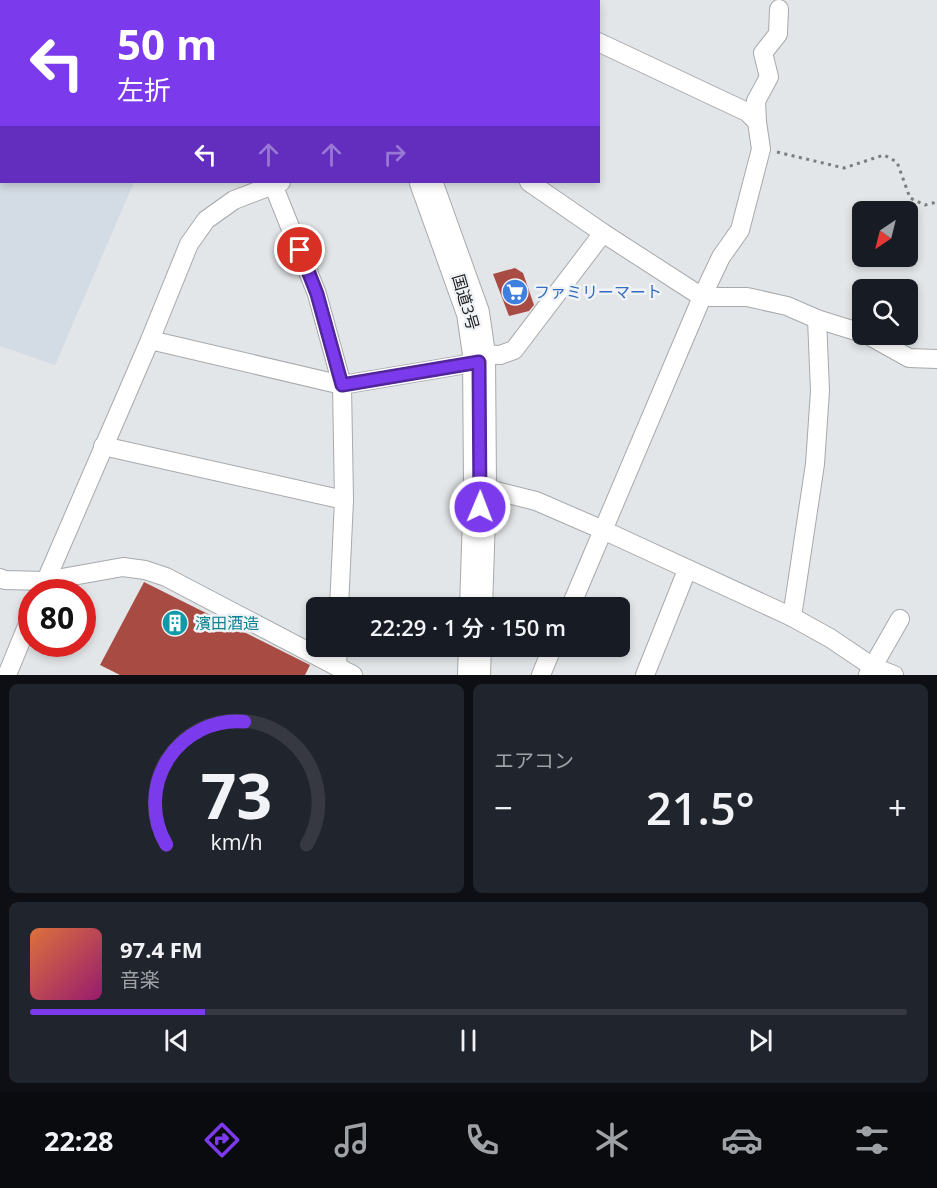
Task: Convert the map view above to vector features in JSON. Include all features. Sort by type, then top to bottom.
[{"type":"highway","name":"国道3号","points":[[426,183],[473,313],[479,358],[480,488],[476,597]]},
{"type":"highway","points":[[474,675],[475,657]]},
{"type":"street","points":[[575,597],[702,297],[721,257],[740,230],[761,149],[756,101],[769,77],[763,53],[778,34],[779,9]]},
{"type":"street","points":[[600,43],[747,112],[757,122]]},
{"type":"street","points":[[46,579],[189,244],[206,220],[234,200],[276,183],[317,294],[342,385],[344,500],[340,597]]},
{"type":"street","points":[[530,183],[702,297],[747,297],[788,306],[817,319],[852,330]]},
{"type":"street","points":[[150,340],[342,385],[500,355],[514,350],[603,233]]},
{"type":"street","points":[[792,617],[815,464],[819,391],[817,319]]},
{"type":"street","points":[[887,345],[909,358],[937,359]]},
{"type":"street","points":[[103,447],[344,500]]},
{"type":"street","points":[[480,488],[537,501],[603,530],[792,617],[830,638],[871,671],[894,675]]},
{"type":"street","points":[[75,579],[123,567],[145,570],[166,577],[345,671]]},
{"type":"street","points":[[645,675],[687,570]]},
{"type":"street","points":[[0,578],[18,582]]},
{"type":"street","points":[[871,671],[900,619]]},
{"type":"street","points":[[7,675],[18,648]]},
{"type":"street","points":[[541,675],[548,657]]},
{"type":"path","points":[[761,149],[844,168],[884,155],[897,162],[910,198],[925,205],[937,201]]},
{"type":"shaded area","points":[[0,183],[134,183],[55,365],[0,346]]},
{"type":"building","name":"ファミリーマート","points":[[515,268],[523,273],[534,305],[529,311],[509,316],[493,274]]},
{"type":"building","name":"濱田酒造","points":[[144,582],[310,665],[305,675],[120,675],[100,665]]},
{"type":"place","name":"ファミリーマート","points":[[515,292]]},
{"type":"place","name":"濱田酒造","points":[[175,623]]},
{"type":"route","points":[[300,250],[317,294],[342,385],[479,362],[480,507]]}]
